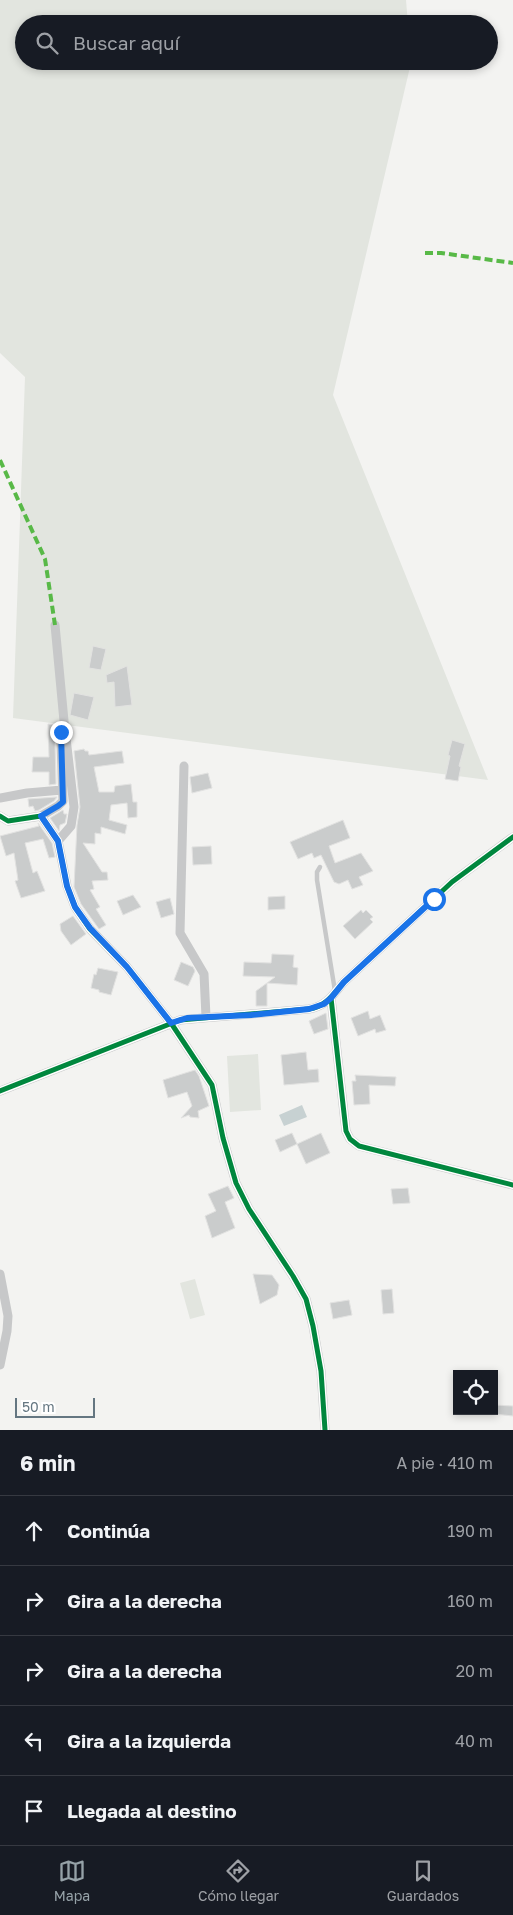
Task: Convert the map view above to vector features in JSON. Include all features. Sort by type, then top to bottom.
[{"type":"street","points":[[56,624],[64,721],[74,807],[71,826],[58,841]]},
{"type":"street","points":[[0,816],[8,821],[41,816],[63,802],[61,732],[64,721]]},
{"type":"street","points":[[184,766],[180,933],[204,974],[206,1017]]},
{"type":"street","points":[[0,798],[62,790]]},
{"type":"street","points":[[41,816],[58,841],[67,886],[75,907],[90,928],[127,967],[171,1023],[212,1085],[225,1147],[236,1183],[249,1209],[293,1276],[306,1300],[321,1371],[325,1430]]},
{"type":"street","points":[[0,1091],[187,1018],[309,1009],[324,1004],[344,982],[452,882],[513,837]]},
{"type":"street","points":[[334,995],[346,1131],[350,1140],[359,1146],[513,1184]]},
{"type":"street","points":[[0,1274],[8,1316],[0,1365]]},
{"type":"lane","points":[[320,867],[317,872],[317,880],[334,995]]},
{"type":"shaded area","points":[[0,0],[406,0],[407,15],[15,15],[15,70],[409,70],[333,395],[488,780],[13,718],[25,377],[0,353]]},
{"type":"shaded area","points":[[258,1054],[261,1110],[230,1112],[227,1056]]},
{"type":"shaded area","points":[[302,1105],[307,1117],[284,1126],[279,1115]]},
{"type":"shaded area","points":[[195,1279],[205,1315],[190,1319],[180,1283]]},
{"type":"building","points":[[93,646],[106,649],[101,670],[89,668]]},
{"type":"building","points":[[127,666],[132,705],[115,707],[114,682],[107,683],[106,675]]},
{"type":"building","points":[[74,693],[94,697],[88,720],[70,715]]},
{"type":"building","points":[[48,724],[57,725],[59,737],[55,743],[56,784],[49,785],[49,772],[32,772],[33,757],[49,757]]},
{"type":"building","points":[[452,740],[465,744],[459,766],[461,767],[458,781],[445,779]]},
{"type":"building","points":[[84,749],[88,751],[89,755],[122,751],[124,763],[94,767],[99,792],[114,792],[115,786],[131,784],[133,802],[137,802],[137,817],[128,818],[127,803],[111,805],[109,820],[127,825],[125,834],[101,827],[101,834],[95,833],[95,844],[83,843],[102,872],[107,872],[108,880],[92,881],[94,889],[90,890],[100,907],[96,909],[106,925],[99,929],[81,904],[74,887],[77,825],[80,807],[74,751]]},
{"type":"building","points":[[208,773],[212,788],[192,793],[190,777]]},
{"type":"building","points":[[57,797],[39,810],[35,811],[33,806],[29,807],[28,799]]},
{"type":"building","points":[[63,810],[64,814],[67,814],[65,823],[60,825],[59,831],[50,818]]},
{"type":"building","points":[[343,820],[350,838],[329,846],[335,863],[361,853],[373,871],[359,877],[363,885],[352,889],[348,880],[339,884],[334,882],[321,855],[314,858],[312,853],[298,859],[290,842]]},
{"type":"building","points":[[38,823],[52,843],[55,857],[49,858],[43,839],[25,843],[33,873],[37,871],[45,891],[21,898],[15,881],[18,880],[14,853],[6,856],[0,836],[39,826]]},
{"type":"building","points":[[211,846],[212,864],[193,865],[192,847]]},
{"type":"building","points":[[133,895],[141,907],[123,915],[117,901]]},
{"type":"building","points":[[285,896],[285,909],[268,910],[268,897]]},
{"type":"building","points":[[170,898],[174,914],[161,918],[156,902]]},
{"type":"building","points":[[361,910],[363,913],[366,910],[373,917],[370,919],[373,922],[355,939],[343,926]]},
{"type":"building","points":[[73,916],[86,934],[71,945],[61,931],[60,924]]},
{"type":"building","points":[[272,954],[294,955],[293,967],[298,968],[297,985],[267,983],[275,977],[243,976],[244,962],[271,963]]},
{"type":"building","points":[[181,962],[193,967],[195,971],[188,986],[174,980]]},
{"type":"building","points":[[98,968],[118,972],[111,995],[91,988],[94,974],[96,975]]},
{"type":"building","points":[[267,983],[267,1006],[256,1006],[256,991]]},
{"type":"building","points":[[368,1011],[370,1019],[380,1015],[386,1030],[376,1033],[375,1029],[358,1036],[351,1018]]},
{"type":"building","points":[[326,1013],[328,1029],[314,1034],[309,1021]]},
{"type":"building","points":[[306,1052],[308,1070],[318,1069],[319,1082],[284,1085],[281,1055]]},
{"type":"building","points":[[195,1070],[199,1076],[209,1106],[198,1111],[199,1118],[190,1117],[189,1115],[181,1118],[192,1106],[187,1092],[168,1098],[163,1080]]},
{"type":"building","points":[[355,1075],[396,1077],[395,1086],[369,1085],[370,1104],[354,1105],[352,1081],[356,1081]]},
{"type":"building","points":[[292,1133],[297,1144],[280,1152],[275,1140]]},
{"type":"building","points":[[321,1133],[330,1153],[306,1164],[297,1144]]},
{"type":"building","points":[[228,1186],[234,1198],[225,1202],[235,1228],[212,1238],[205,1216],[216,1211],[208,1194]]},
{"type":"building","points":[[408,1188],[410,1203],[393,1204],[391,1189]]},
{"type":"building","points":[[253,1274],[272,1275],[279,1285],[277,1295],[260,1304]]},
{"type":"building","points":[[392,1289],[394,1313],[383,1314],[381,1290]]},
{"type":"building","points":[[349,1300],[352,1315],[333,1319],[330,1303]]},
{"type":"building","points":[[498,1405],[513,1406],[513,1416],[498,1414]]},
{"type":"marked path","points":[[425,253],[441,253],[513,263]]},
{"type":"marked path","points":[[0,460],[45,559],[55,625]]},
{"type":"cycle path","points":[[0,816],[8,821],[41,816],[58,841],[67,886],[75,907],[90,929],[127,967],[171,1023],[212,1085],[223,1138],[236,1183],[249,1209],[306,1299],[321,1371],[325,1430]]},
{"type":"cycle path","points":[[0,1091],[180,1020],[309,1009],[321,1005],[452,882],[513,837]]},
{"type":"cycle path","points":[[331,998],[346,1131],[350,1139],[359,1146],[513,1185]]},
{"type":"route","points":[[61,732],[63,802],[41,816],[58,841],[67,886],[75,907],[90,928],[127,967],[171,1023],[187,1018],[251,1015],[309,1009],[324,1004],[344,982],[434,899]]}]
